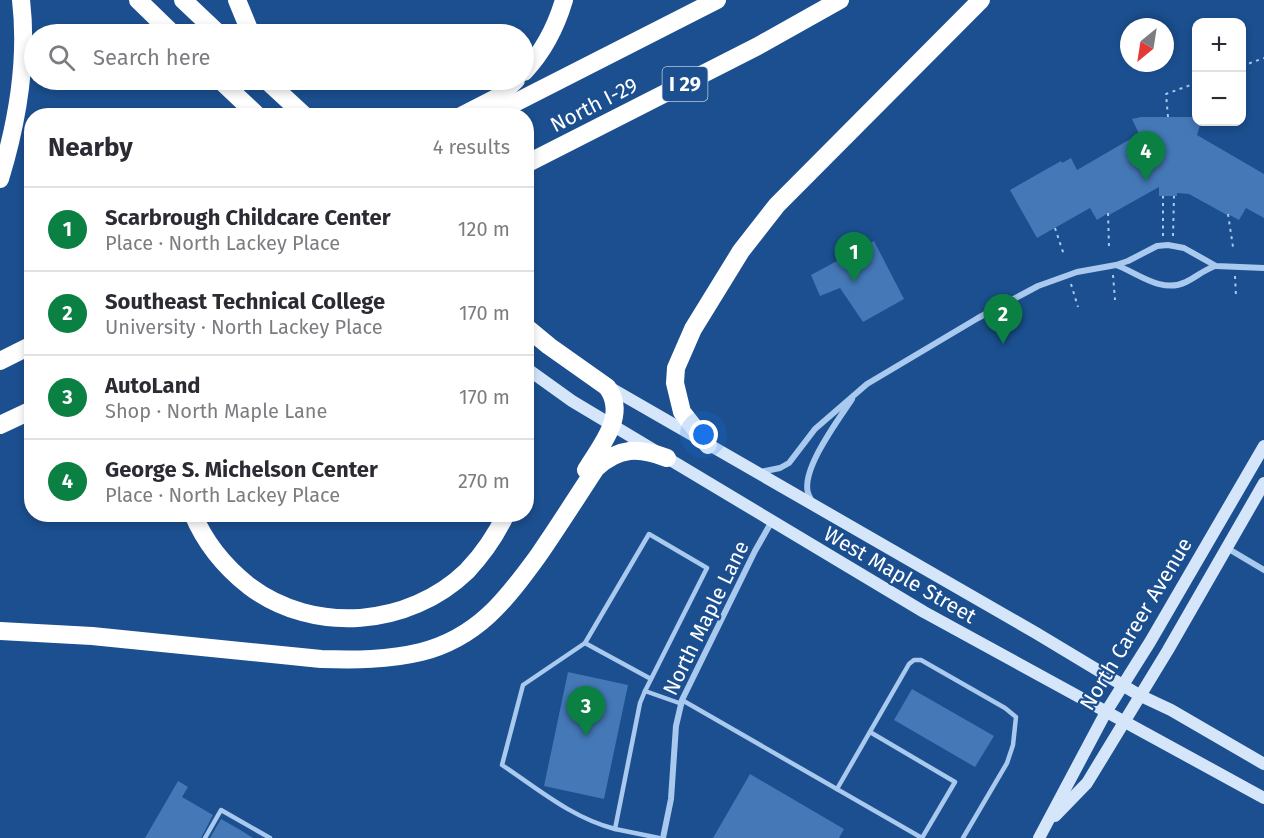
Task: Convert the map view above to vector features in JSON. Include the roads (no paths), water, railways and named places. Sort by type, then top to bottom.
[{"type":"highway","points":[[0,179],[15,117],[20,81],[21,0]]},
{"type":"highway","points":[[138,0],[163,24]]},
{"type":"highway","points":[[183,0],[208,24]]},
{"type":"highway","points":[[237,0],[247,24]]},
{"type":"highway","points":[[534,60],[552,33],[564,0]]},
{"type":"highway","name":"North I-29","points":[[505,108],[717,0]]},
{"type":"highway","name":"North I-29","points":[[534,160],[758,46],[840,0]]},
{"type":"highway","points":[[708,444],[682,412],[675,383],[676,368],[693,329],[741,251],[777,205],[981,0]]},
{"type":"highway","points":[[231,90],[250,108]]},
{"type":"highway","points":[[277,90],[296,108]]},
{"type":"highway","points":[[292,90],[304,108]]},
{"type":"highway","points":[[477,108],[498,97],[505,90]]},
{"type":"highway","points":[[534,334],[607,387],[611,393],[616,413],[612,426],[534,561]]},
{"type":"highway","points":[[0,361],[24,349]]},
{"type":"highway","points":[[0,425],[24,414]]},
{"type":"highway","points":[[0,632],[92,636],[321,659],[388,658],[422,652],[453,639],[477,625],[508,597],[596,468],[605,460],[615,454],[637,450],[649,451],[667,458]]},
{"type":"highway","points":[[197,522],[213,551],[258,592],[276,603],[297,611],[320,617],[342,619],[387,614],[408,608],[439,592],[466,571],[482,554],[502,522]]},
{"type":"main road","name":"West Maple Street","points":[[534,374],[612,426],[837,562],[1264,798]]},
{"type":"main road","name":"West Maple Street","points":[[591,376],[1139,695],[1171,710],[1264,764]]},
{"type":"main road","name":"North Career Avenue","points":[[1039,838],[1122,684],[1145,651],[1264,446]]},
{"type":"main road","name":"North Career Avenue","points":[[1046,825],[1087,783],[1168,650],[1264,483]]},
{"type":"street","points":[[754,472],[767,472],[789,463],[815,429],[855,393],[879,376],[1038,286],[1077,272],[1128,261],[1157,246],[1168,245],[1184,248],[1216,266]]},
{"type":"street","points":[[1116,265],[1150,282],[1168,286],[1185,282],[1216,266],[1264,268]]},
{"type":"street","points":[[815,507],[807,492],[810,472],[855,393]]},
{"type":"street","name":"North Maple Lane","points":[[661,838],[670,799],[675,735],[682,702],[755,550],[772,521]]},
{"type":"street","points":[[1227,548],[1264,570]]},
{"type":"lane","points":[[615,829],[640,704],[707,568],[649,534],[585,643],[523,685],[502,765],[568,810],[597,824],[615,829],[661,838]]},
{"type":"lane","points":[[585,643],[651,679]]},
{"type":"lane","points":[[837,789],[904,672],[914,660],[921,660],[1013,713],[1016,717],[1013,745],[1007,763],[963,838]]},
{"type":"lane","points":[[645,691],[682,702],[922,838],[955,782],[870,732]]},
{"type":"lane","points":[[205,838],[221,810],[270,838]]},
{"type":"place","name":"George S. Michelson Center","points":[[1146,181]]},
{"type":"place","name":"Scarbrough Childcare Center","points":[[854,282]]},
{"type":"place","name":"Southeast Technical College","points":[[1003,344]]},
{"type":"place","name":"AutoLand","points":[[586,736]]}]
